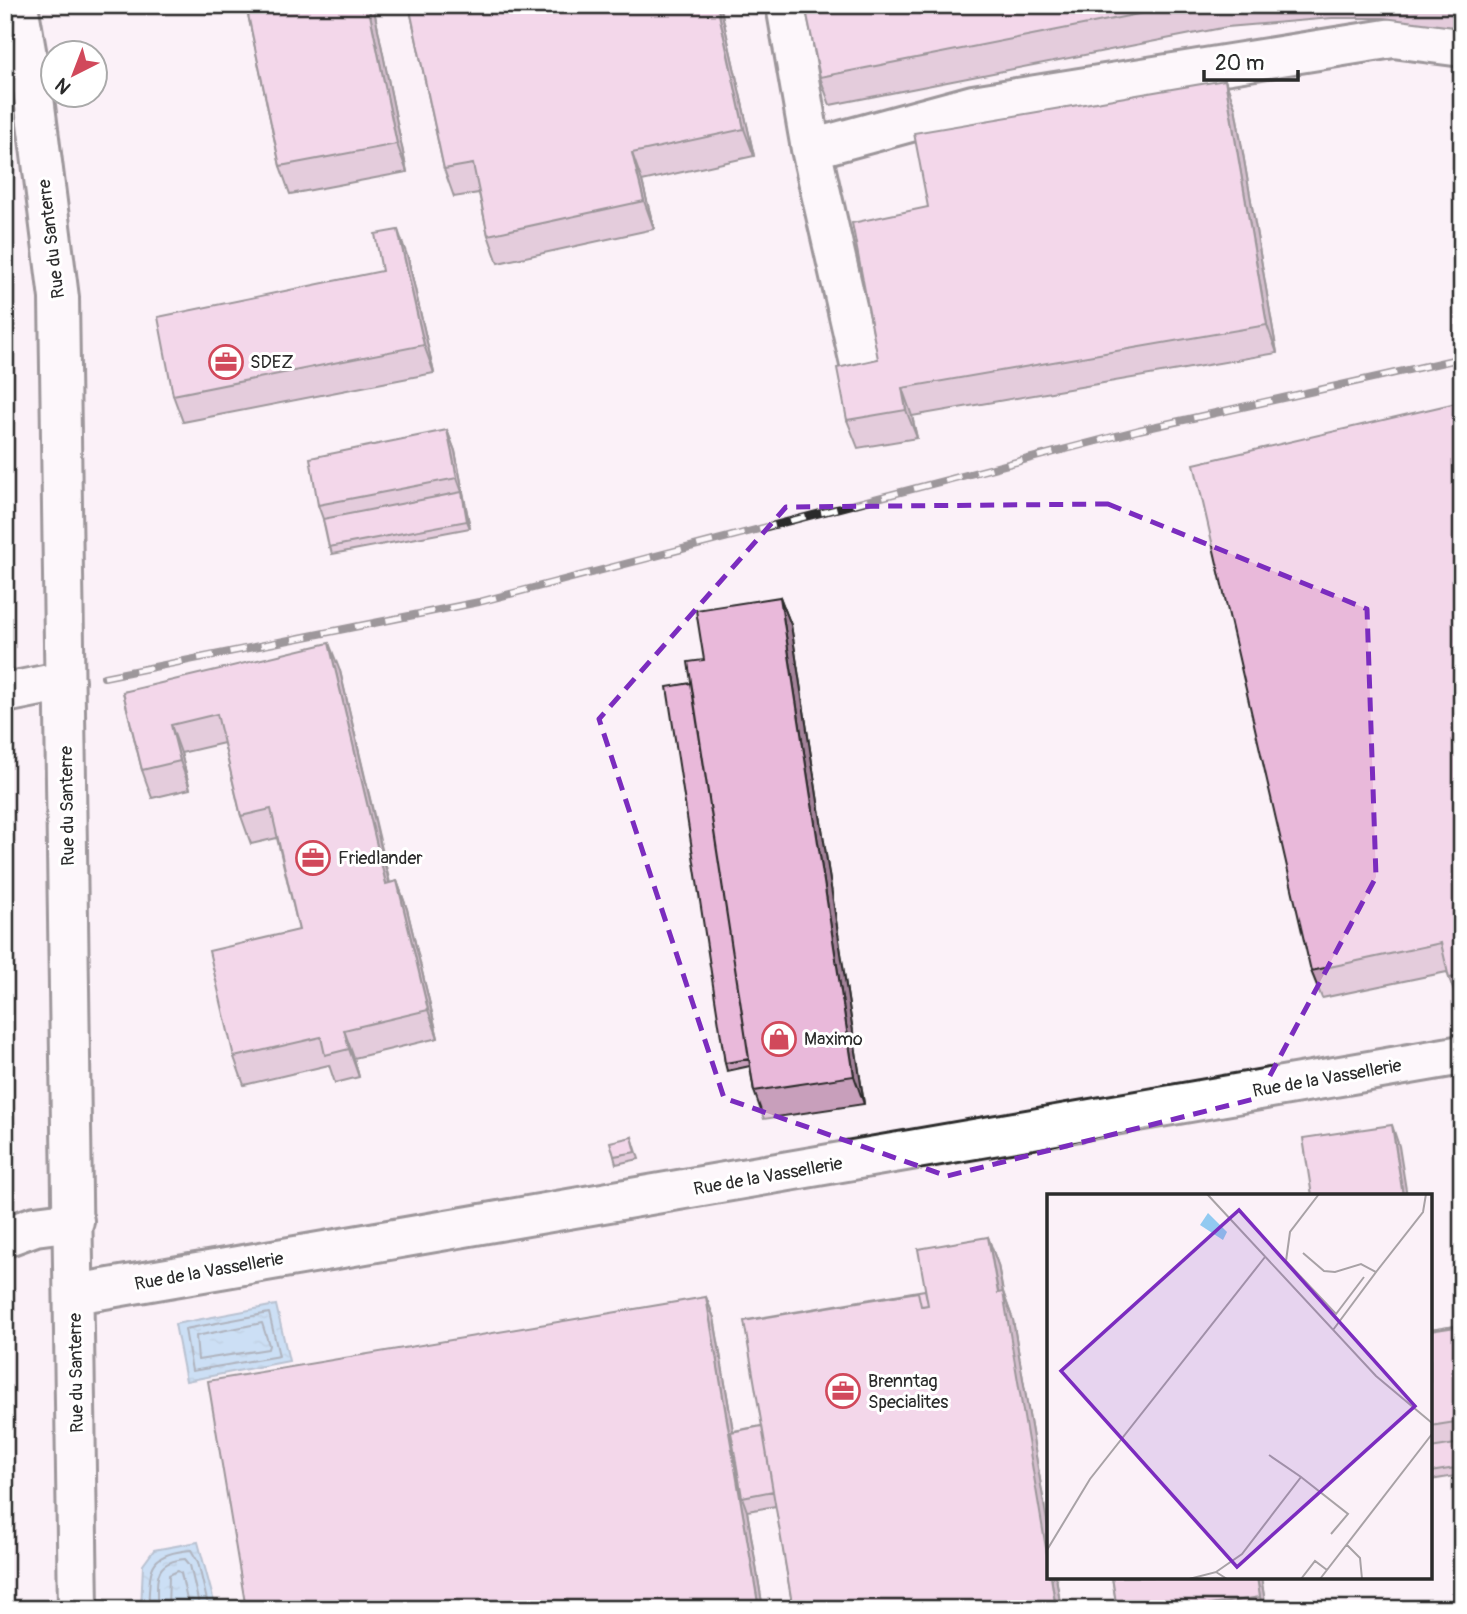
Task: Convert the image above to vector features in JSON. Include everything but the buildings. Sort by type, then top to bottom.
[{"type":"street","name":"Rue du Santerre","points":[[18,5],[33,90],[59,298],[78,1609]]},
{"type":"street","points":[[786,5],[811,149],[863,377]]},
{"type":"street","points":[[811,149],[973,105],[1393,38],[1462,47]]},
{"type":"street","points":[[5,693],[65,681]]},
{"type":"street","name":"Rue de la Vassellerie","points":[[75,1294],[1462,1055]]},
{"type":"street","points":[[5,1237],[35,1226],[74,1221]]},
{"type":"highlighted area","points":[[1108,504],[1367,609],[1376,877],[1258,1098],[947,1176],[724,1098],[599,719],[786,507]]},
{"type":"water","points":[[276,1305],[289,1361],[186,1381],[175,1324]]},
{"type":"water","points":[[198,1542],[216,1609],[141,1609],[143,1565],[154,1550]]},
{"type":"railway","points":[[104,677],[479,602],[1139,430],[1462,358]]},
{"type":"railway","points":[[1434,1609],[1462,1604]]},
{"type":"place","name":"SDEZ","points":[[226,362]]},
{"type":"place","name":"Friedlander","points":[[313,858]]},
{"type":"place","name":"Maximo","points":[[779,1039]]},
{"type":"place","name":"Brenntag Specialites","points":[[843,1391]]}]
